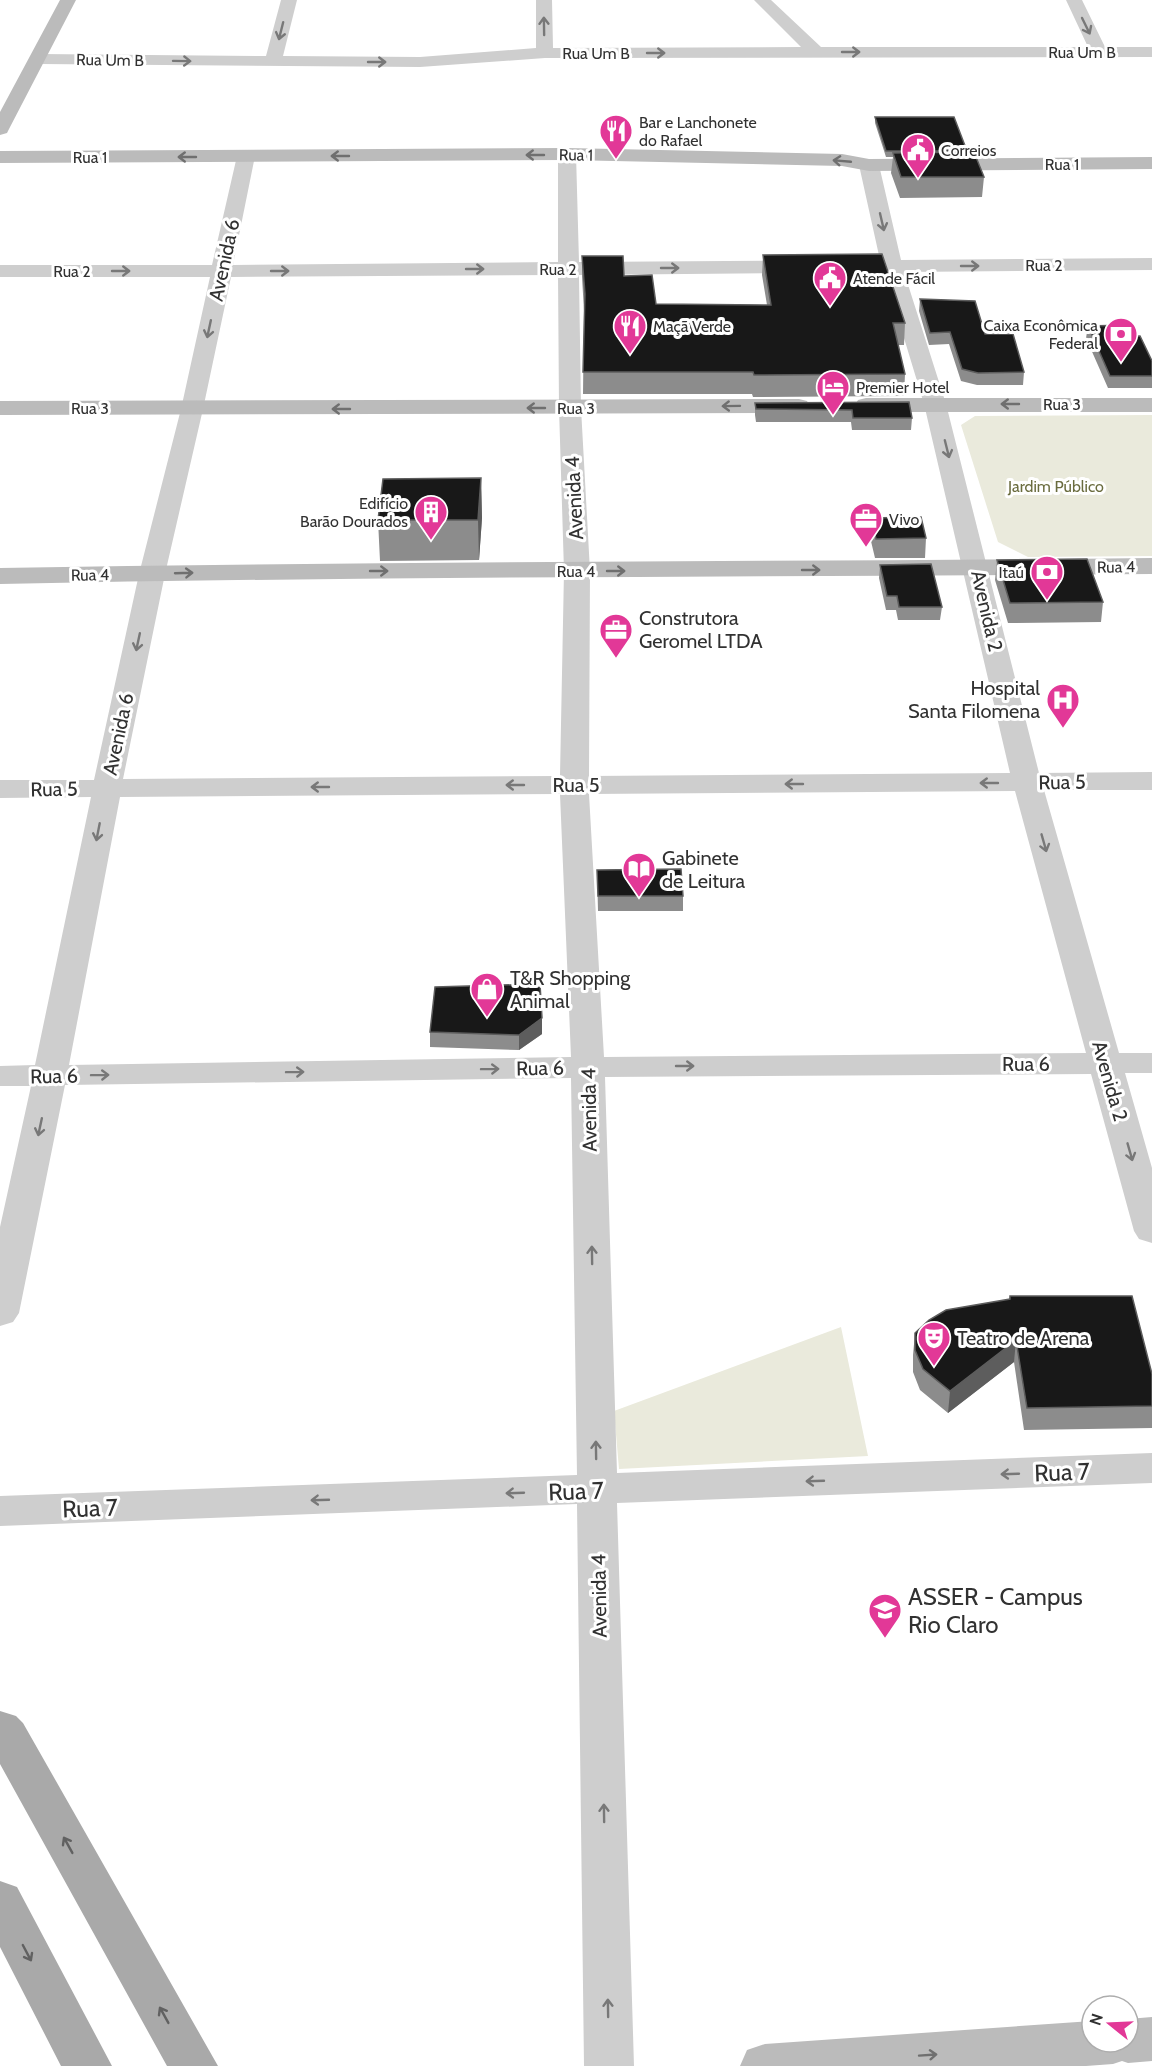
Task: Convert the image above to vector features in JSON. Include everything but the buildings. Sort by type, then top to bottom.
[{"type":"main road","points":[[0,129],[26,78],[40,58],[68,0]]},
{"type":"main road","name":"Rua 1","points":[[0,157],[567,154],[842,160],[869,165],[1152,163]]},
{"type":"main road","name":"Rua 3","points":[[0,408],[570,408],[817,405]]},
{"type":"main road","name":"Rua 3","points":[[841,405],[1152,405]]},
{"type":"main road","name":"Rua 4","points":[[0,576],[245,571],[577,571],[1152,566]]},
{"type":"main road","points":[[0,1729],[7,1736],[193,2066]]},
{"type":"main road","points":[[0,1901],[87,2066]]},
{"type":"main road","points":[[765,2066],[1080,2044]]},
{"type":"street","points":[[273,62],[289,0]]},
{"type":"street","points":[[544,0],[544,53]]},
{"type":"street","points":[[762,0],[816,52]]},
{"type":"street","points":[[1074,0],[1099,52]]},
{"type":"street","name":"Rua Um B","points":[[40,58],[420,62],[544,53],[1152,52]]},
{"type":"street","name":"Avenida 4","points":[[567,154],[570,408],[577,571],[574,785],[588,1067],[609,2066]]},
{"type":"street","name":"Avenida 6","points":[[0,1313],[152,574],[192,409],[246,156]]},
{"type":"street","name":"Avenida 2","points":[[869,165],[892,266],[935,404],[977,568],[1027,783],[1152,1231]]},
{"type":"street","name":"Rua 2","points":[[0,271],[1152,264]]},
{"type":"street","name":"Rua 5","points":[[0,789],[1152,782]]},
{"type":"street","name":"Rua 6","points":[[0,1076],[588,1067],[1152,1062]]},
{"type":"street","name":"Rua 7","points":[[0,1511],[1152,1468]]},
{"type":"green space","name":"Jardim Público","points":[[1152,415],[1152,556],[1028,557],[998,542],[961,425],[975,416]]},
{"type":"green space","points":[[841,1327],[868,1456],[619,1469],[614,1411]]},
{"type":"place","name":"Bar e Lanchonete do Rafael","points":[[616,160]]},
{"type":"place","name":"Correios","points":[[918,179]]},
{"type":"place","name":"Atende Fácil","points":[[830,307]]},
{"type":"place","name":"Maçã Verde","points":[[630,355]]},
{"type":"place","name":"Caixa Econômica Federal","points":[[1121,363]]},
{"type":"place","name":"Premier Hotel","points":[[833,416]]},
{"type":"place","name":"Edifício Barão Dourados","points":[[431,541]]},
{"type":"place","name":"Vivo","points":[[866,548]]},
{"type":"place","name":"Itaú","points":[[1047,601]]},
{"type":"place","name":"Construtora Geromel LTDA","points":[[616,659]]},
{"type":"place","name":"Hospital Santa Filomena","points":[[1063,729]]},
{"type":"place","name":"Gabinete de Leitura","points":[[639,898]]},
{"type":"place","name":"T&R Shopping Animal","points":[[487,1018]]},
{"type":"place","name":"Teatro de Arena","points":[[934,1367]]},
{"type":"place","name":"ASSER - Campus Rio Claro","points":[[885,1639]]}]
